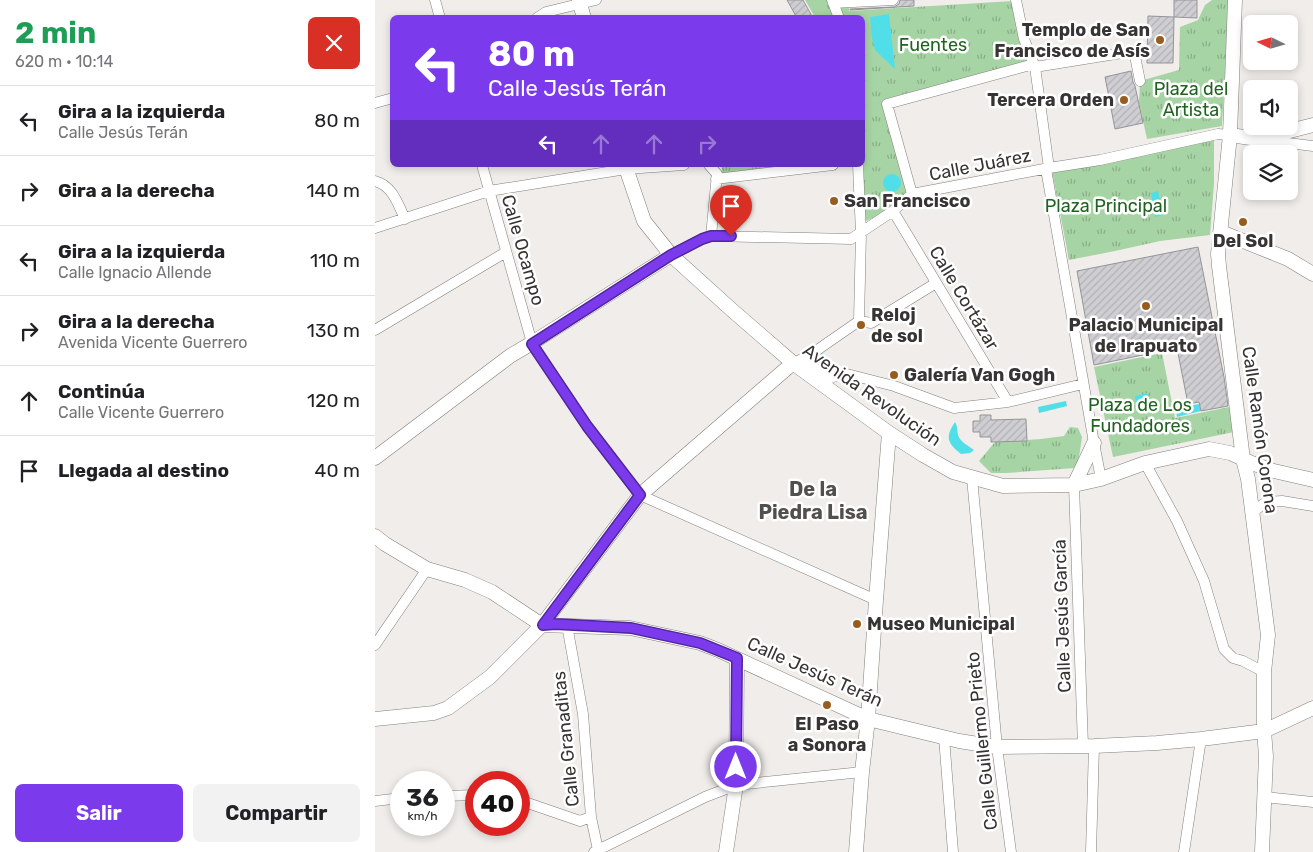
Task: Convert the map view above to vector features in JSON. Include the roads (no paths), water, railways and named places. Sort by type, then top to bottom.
[{"type":"street","points":[[435,0],[439,15]]},
{"type":"street","points":[[542,15],[546,12],[581,7],[596,0]]},
{"type":"street","points":[[838,15],[832,1],[893,0]]},
{"type":"street","points":[[1015,0],[1024,39],[1034,65],[1048,168],[1083,384],[1101,479]]},
{"type":"street","name":"Calle Ramón Corona","points":[[1235,0],[1230,134],[1219,266],[1243,459],[1253,512],[1267,636],[1264,672],[1266,756],[1262,852]]},
{"type":"street","points":[[912,194],[887,104],[1034,65],[1134,51],[1140,81]]},
{"type":"street","points":[[375,103],[390,99]]},
{"type":"street","points":[[1258,139],[1313,125]]},
{"type":"street","name":"Calle Juárez","points":[[711,236],[851,240],[893,211],[912,194],[1100,160],[1219,134],[1230,134]]},
{"type":"street","points":[[1230,134],[1313,146]]},
{"type":"street","name":"Calle Ocampo","points":[[483,167],[532,344],[587,426],[640,495]]},
{"type":"street","points":[[375,228],[489,191],[625,167]]},
{"type":"street","name":"Avenida Revolución","points":[[625,167],[644,221],[671,255],[733,311],[889,433],[953,472],[1003,486],[1074,485],[1101,479],[1145,463],[1209,449],[1230,453],[1273,471],[1313,480]]},
{"type":"street","points":[[375,458],[510,356],[532,344],[671,255],[711,236],[717,174],[711,167]]},
{"type":"street","points":[[716,179],[816,167]]},
{"type":"street","points":[[858,167],[861,233],[859,321]]},
{"type":"street","points":[[375,181],[380,182],[391,190],[405,218]]},
{"type":"street","name":"Calle Cortázar","points":[[893,211],[1007,402]]},
{"type":"street","points":[[1221,232],[1289,259],[1313,274]]},
{"type":"street","points":[[375,330],[506,252]]},
{"type":"street","points":[[375,719],[434,713],[447,708],[490,677],[543,625],[640,495],[798,361],[859,321],[871,323],[936,283]]},
{"type":"street","points":[[798,361],[829,379],[843,373],[894,386],[954,408],[1007,402],[1083,384]]},
{"type":"street","points":[[856,852],[868,720],[889,433]]},
{"type":"street","points":[[1074,485],[1094,443]]},
{"type":"street","points":[[1145,463],[1177,521],[1204,581],[1224,649],[1233,658],[1264,672]]},
{"type":"street","name":"Calle Guillermo Prieto","points":[[972,478],[997,747],[1011,852]]},
{"type":"street","name":"Calle Jesús García","points":[[1074,485],[1089,746],[1091,852]]},
{"type":"street","points":[[640,495],[876,600]]},
{"type":"street","points":[[1253,512],[1266,502],[1283,501],[1313,506]]},
{"type":"street","points":[[375,536],[427,569],[465,580],[492,592],[543,625]]},
{"type":"street","points":[[375,645],[427,569]]},
{"type":"street","name":"Calle Jesús Terán","points":[[543,625],[631,628],[700,643],[737,658],[868,720],[959,741],[997,747],[1089,746],[1201,739],[1264,731],[1313,708]]},
{"type":"street","name":"Calle Granaditas","points":[[567,625],[583,714],[591,817],[596,851]]},
{"type":"street","points":[[726,852],[736,785],[737,658]]},
{"type":"street","points":[[944,737],[953,852]]},
{"type":"street","points":[[1184,852],[1201,739]]},
{"type":"street","points":[[596,851],[705,797],[736,785],[862,772]]},
{"type":"street","points":[[1264,797],[1313,802]]},
{"type":"street","points":[[375,800],[390,799]]},
{"type":"street","points":[[530,804],[579,821],[591,817]]},
{"type":"water","points":[[889,14],[895,69],[875,50],[872,38],[870,17]]},
{"type":"water","points":[[888,174],[896,174],[901,179],[899,190],[888,192],[883,187],[883,179]]},
{"type":"water","points":[[1158,191],[1163,215],[1155,217],[1151,193]]},
{"type":"water","points":[[820,351],[833,364],[825,372],[812,359]]},
{"type":"water","points":[[1147,393],[1150,408],[1137,410],[1135,396]]},
{"type":"water","points":[[1066,401],[1067,406],[1039,413],[1038,407]]},
{"type":"water","points":[[1183,403],[1184,407],[1199,404],[1201,411],[1177,417],[1175,405]]},
{"type":"water","points":[[955,422],[959,437],[974,450],[970,453],[961,454],[950,443],[949,436]]},
{"type":"place","name":"Templo de San Francisco de Asís","points":[[1160,40]]},
{"type":"place","name":"Tercera Orden","points":[[1124,100]]},
{"type":"place","name":"San Francisco","points":[[834,201]]},
{"type":"place","name":"Del Sol","points":[[1243,222]]},
{"type":"place","name":"Palacio Municipal de Irapuato","points":[[1146,306]]},
{"type":"place","name":"Reloj de sol","points":[[861,325]]},
{"type":"place","name":"Galería Van Gogh","points":[[894,375]]},
{"type":"place","name":"Museo Municipal","points":[[857,624]]},
{"type":"place","name":"El Paso a Sonora","points":[[827,705]]},
{"type":"district","name":"De la Piedra Lisa","points":[[813,500]]},
{"type":"park label","name":"Fuentes","points":[[933,45]]},
{"type":"park label","name":"Plaza del Artista","points":[[1191,99]]},
{"type":"park label","name":"Plaza Principal","points":[[1106,206]]},
{"type":"park label","name":"Plaza de Los Fundadores","points":[[1140,415]]}]
